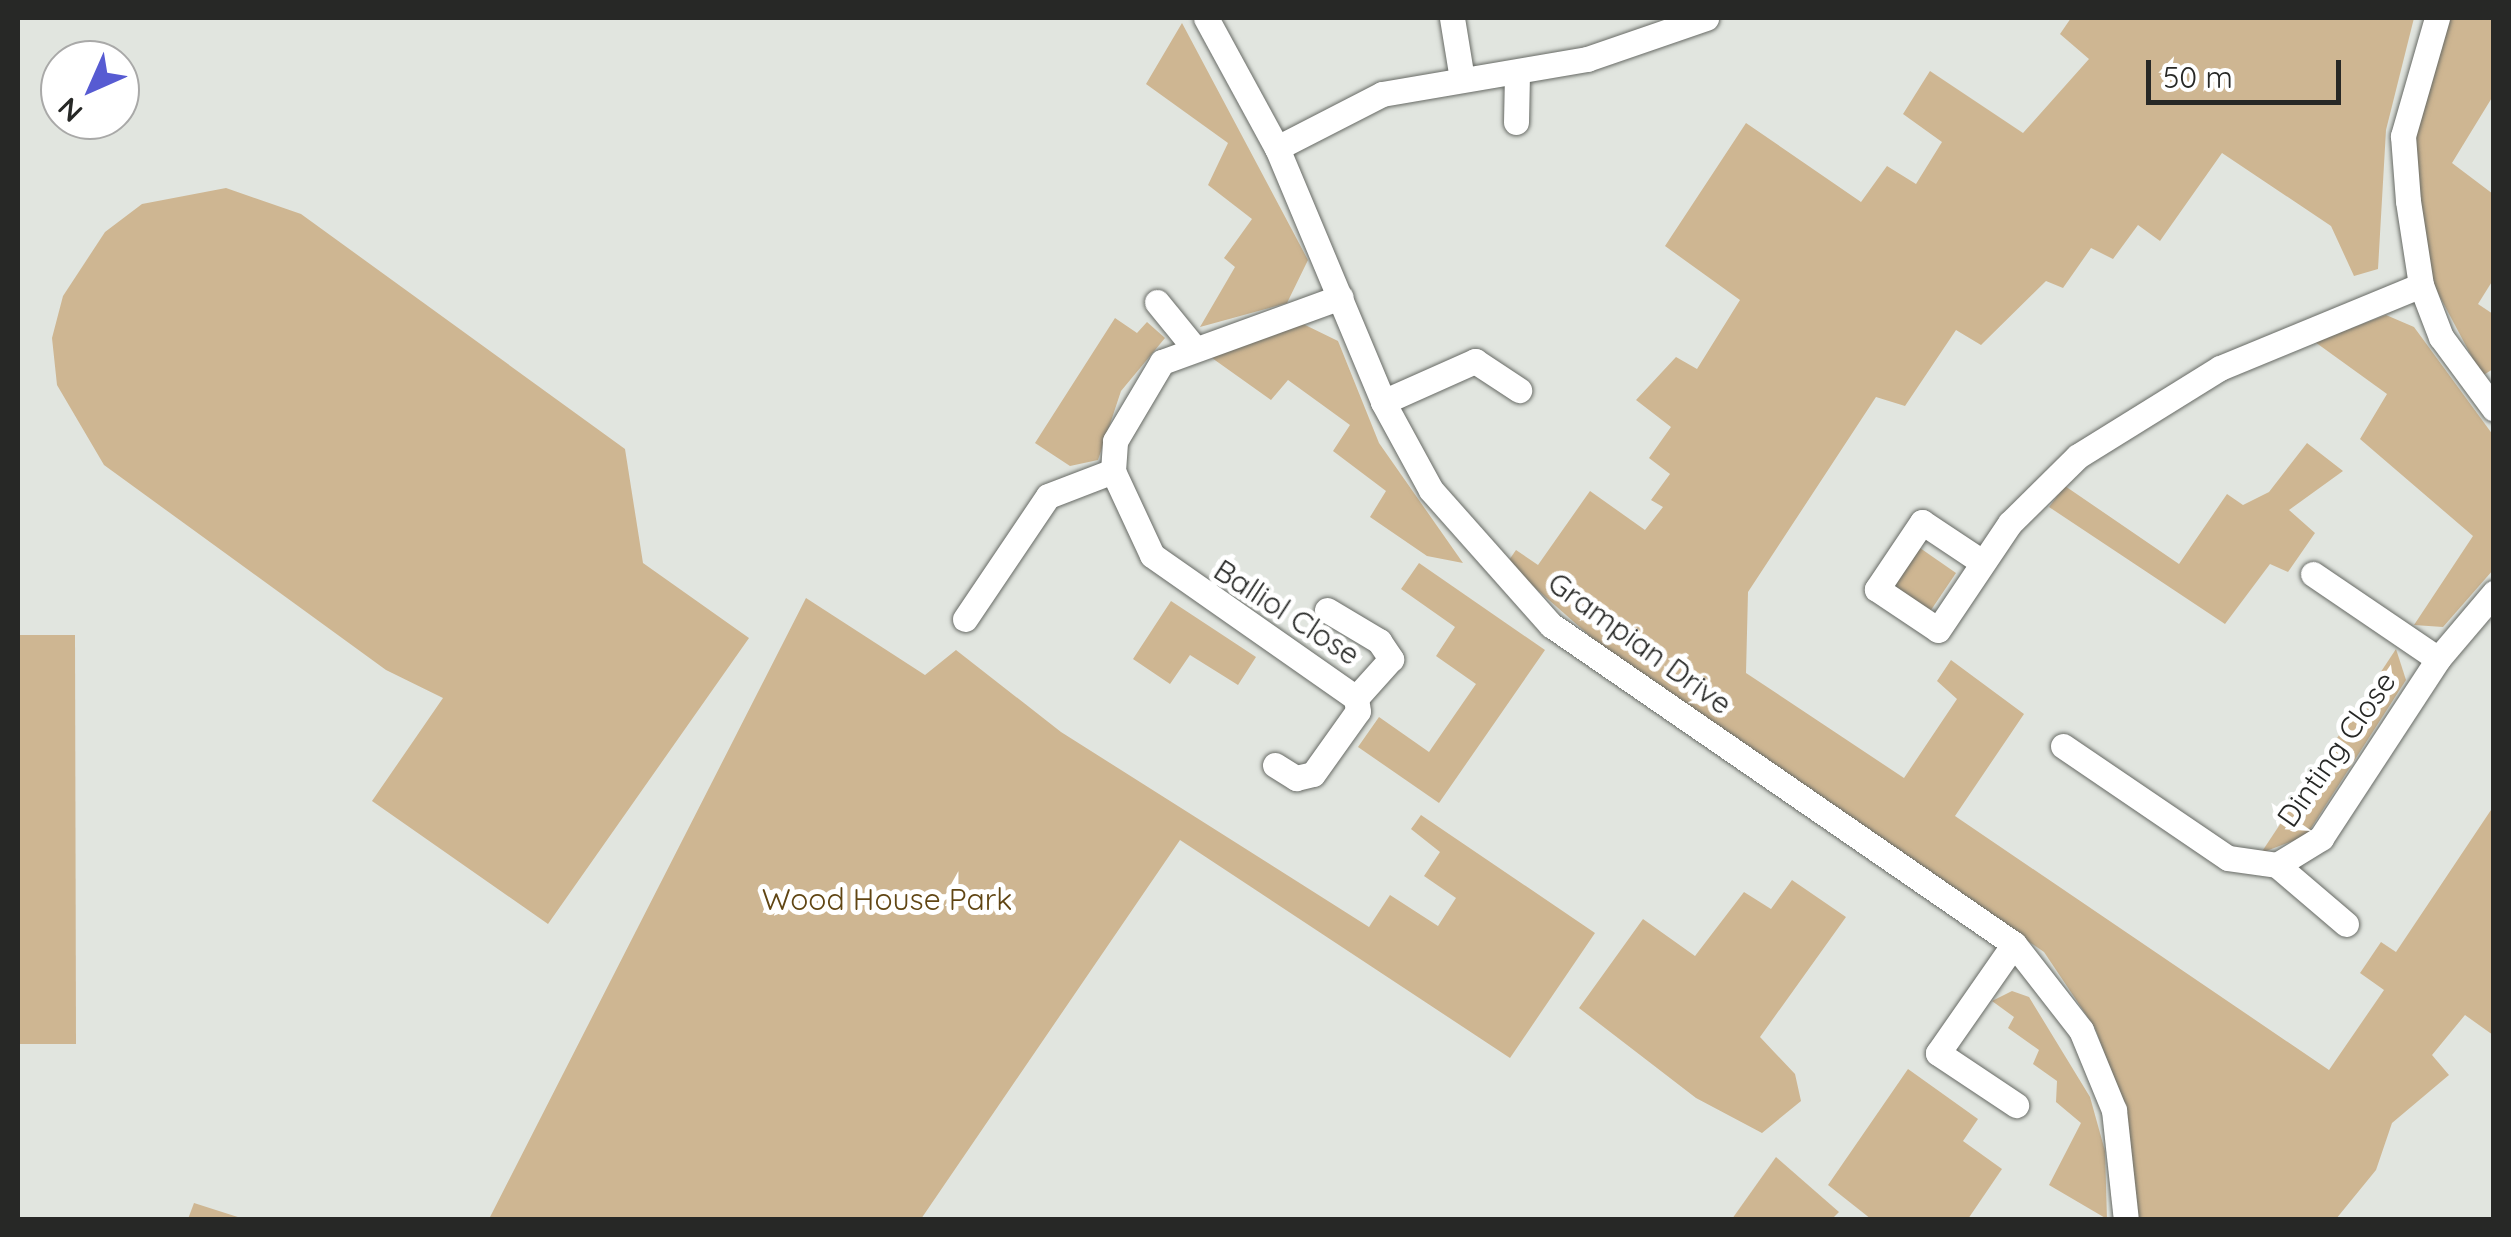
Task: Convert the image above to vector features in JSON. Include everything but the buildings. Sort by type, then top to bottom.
[{"type":"street","name":"Grampian Drive","points":[[1206,18],[1277,148],[1383,402],[1431,490],[1551,625],[2014,944],[2082,1030],[2114,1110],[2126,1220]]},
{"type":"street","points":[[1452,18],[1462,79]]},
{"type":"street","points":[[1277,148],[1382,94],[1517,72],[1654,42],[1706,18]]},
{"type":"street","points":[[2437,18],[2403,136],[2421,285],[2441,336],[2494,409]]},
{"type":"street","points":[[1516,122],[1517,72]]},
{"type":"street","points":[[1982,562],[2078,456],[2146,408],[2306,325],[2421,285]]},
{"type":"street","points":[[965,619],[1048,496],[1112,472],[1114,441],[1137,391],[1192,345],[1341,298]]},
{"type":"street","points":[[1156,302],[1192,345]]},
{"type":"street","points":[[1383,402],[1476,360],[1519,390]]},
{"type":"street","name":"Balliol Close","points":[[1112,472],[1134,531],[1176,578],[1356,698],[1358,711],[1313,774],[1296,778],[1275,765]]},
{"type":"street","name":"Dinting Close","points":[[2313,574],[2438,659]]},
{"type":"street","name":"Dinting Close","points":[[2277,865],[2321,838],[2438,659],[2494,593]]},
{"type":"street","points":[[1327,610],[1379,641],[1391,659],[1356,698]]},
{"type":"street","name":"Dinting Close","points":[[2063,746],[2228,858],[2277,865],[2346,924]]},
{"type":"street","points":[[2014,944],[1938,1053],[2016,1106]]},
{"type":"green space","points":[[2071,18],[2414,18],[2386,130],[2378,269],[2354,276],[2331,226],[2222,153],[2160,241],[2138,225],[2113,259],[2091,248],[2063,288],[2046,281],[1981,345],[1956,330],[1905,406],[1876,397],[1748,592],[1746,673],[1904,778],[1957,699],[1937,681],[1951,660],[2024,714],[1955,816],[2329,1070],[2384,990],[2360,973],[2381,942],[2396,952],[2493,807],[2493,1035],[2465,1015],[2432,1055],[2449,1075],[2392,1123],[2376,1170],[2336,1219],[2138,1219],[2124,1105],[2095,1028],[2044,952],[1616,659],[1507,563],[1516,550],[1538,565],[1590,491],[1645,530],[1663,507],[1651,500],[1670,474],[1649,458],[1671,427],[1636,400],[1676,357],[1697,369],[1740,300],[1665,246],[1746,123],[1861,202],[1887,166],[1916,184],[1942,142],[1903,114],[1930,71],[2023,133],[2089,59],[2060,34]]},
{"type":"green space","points":[[2448,18],[2493,18],[2493,96],[2452,163],[2493,194],[2493,280],[2478,304],[2493,314],[2493,369],[2482,376],[2431,280],[2419,217],[2415,130]]},
{"type":"green space","points":[[1182,23],[1308,260],[1287,303],[1200,327],[1235,267],[1224,258],[1252,219],[1208,185],[1228,143],[1146,84]]},
{"type":"green space","points":[[226,188],[301,214],[625,449],[643,563],[749,638],[548,924],[372,801],[443,698],[386,670],[104,465],[57,385],[52,338],[63,296],[105,232],[142,204]]},
{"type":"green space","points":[[2386,315],[2414,327],[2493,435],[2493,570],[2443,627],[2414,625],[2473,536],[2360,439],[2387,394],[2315,342]]},
{"type":"green space","points":[[1115,318],[1137,333],[1147,322],[1165,338],[1121,391],[1098,460],[1070,466],[1035,443]]},
{"type":"green space","points":[[1299,322],[1338,341],[1379,443],[1463,563],[1427,556],[1370,517],[1386,491],[1333,451],[1350,425],[1288,380],[1271,400],[1205,353]]},
{"type":"green space","points":[[2307,443],[2343,471],[2289,510],[2315,533],[2288,572],[2270,564],[2225,624],[2049,507],[2065,486],[2179,564],[2227,494],[2243,505],[2269,492]]},
{"type":"green space","points":[[1920,548],[1956,573],[1929,613],[1892,588]]},
{"type":"green space","points":[[1419,563],[1545,650],[1439,803],[1358,747],[1379,717],[1429,752],[1476,684],[1436,656],[1455,627],[1401,589]]},
{"type":"green space","name":"Wood House Park","points":[[806,598],[925,675],[956,650],[1061,732],[1369,927],[1390,895],[1438,926],[1456,898],[1424,876],[1440,852],[1411,829],[1421,815],[1595,933],[1510,1058],[1180,840],[921,1219],[489,1219]]},
{"type":"green space","points":[[1171,601],[1256,657],[1238,685],[1190,655],[1170,684],[1133,659]]},
{"type":"green space","points":[[18,635],[75,635],[76,1044],[18,1044]]},
{"type":"green space","points":[[2396,649],[2406,680],[2306,836],[2261,853]]},
{"type":"green space","points":[[1792,880],[1846,917],[1760,1037],[1795,1074],[1801,1101],[1762,1133],[1696,1098],[1579,1008],[1643,919],[1695,956],[1744,892],[1771,909]]},
{"type":"green space","points":[[2012,991],[2029,997],[2090,1097],[2105,1151],[2107,1219],[2049,1185],[2081,1123],[2056,1102],[2057,1081],[2033,1064],[2039,1050],[2008,1028],[2014,1017],[1992,1001]]},
{"type":"green space","points":[[1908,1069],[1978,1119],[1963,1141],[2002,1169],[1968,1219],[1871,1219],[1828,1185]]},
{"type":"green space","points":[[1776,1157],[1839,1212],[1832,1219],[1732,1219]]},
{"type":"green space","points":[[194,1203],[244,1219],[188,1219]]}]
